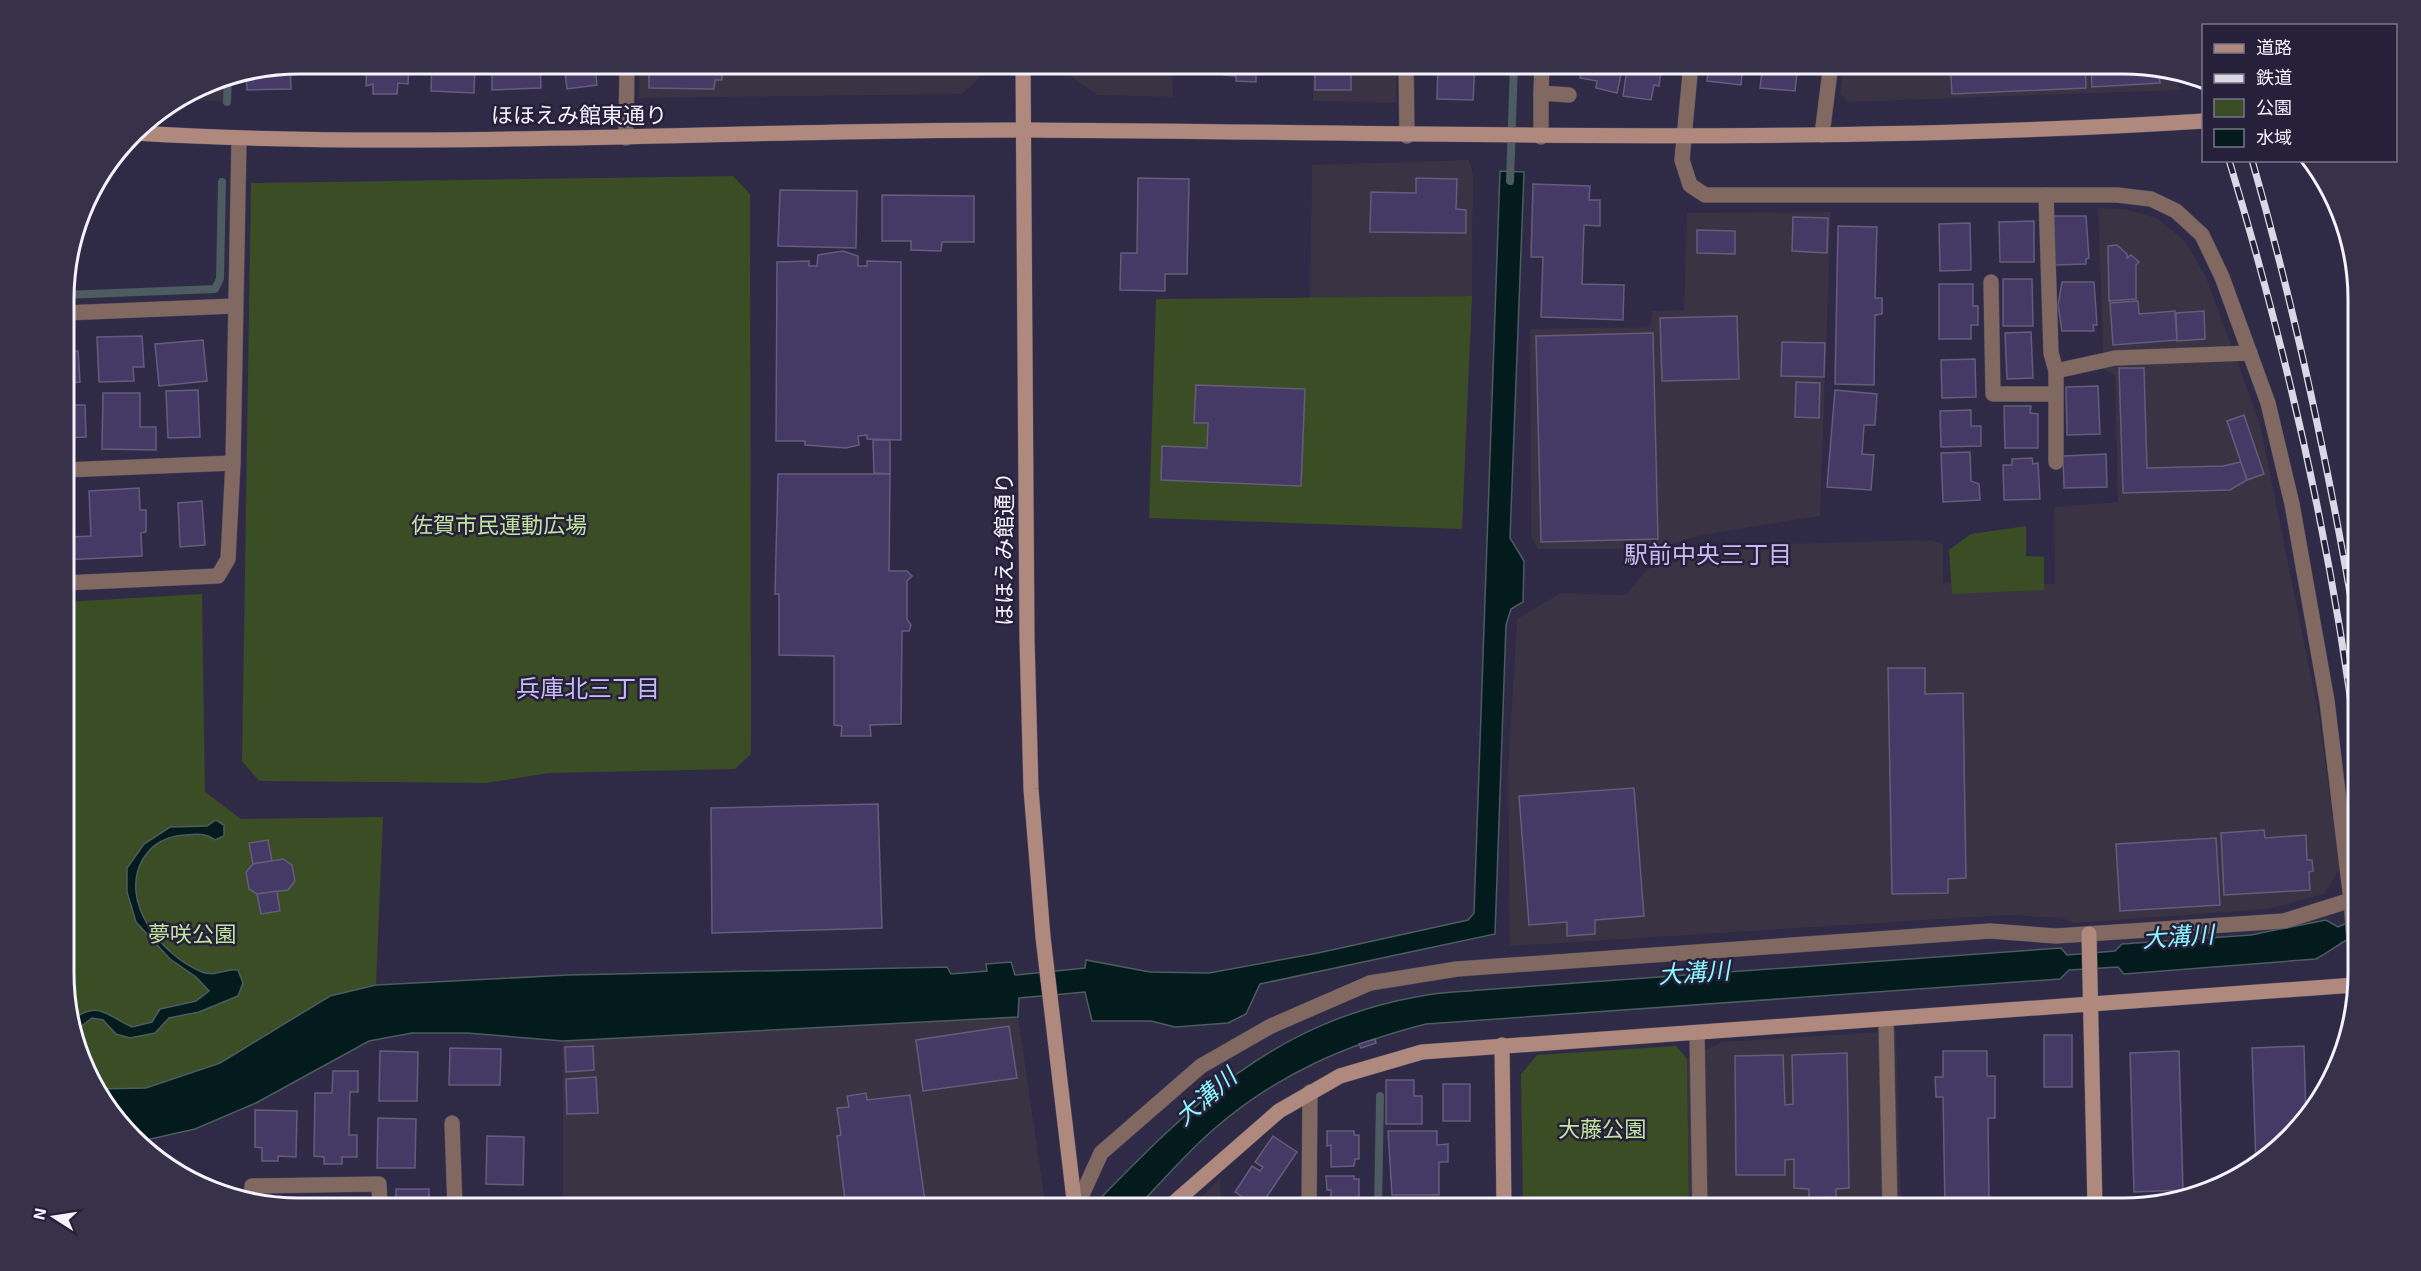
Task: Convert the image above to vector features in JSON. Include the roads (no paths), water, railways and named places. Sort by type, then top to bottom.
[{"type":"street","points":[[626,138],[627,74]]},
{"type":"street","name":"ほほえみ館通り","points":[[1023,74],[1028,686],[1031,789],[1049,1000],[1074,1198]]},
{"type":"street","points":[[1406,74],[1407,136]]},
{"type":"street","points":[[1535,137],[1542,74]]},
{"type":"street","points":[[1690,74],[1682,160],[1690,184],[1705,195],[2128,196],[2151,199],[2176,212],[2202,235],[2222,277],[2268,403],[2292,504],[2327,701],[2348,875]]},
{"type":"street","points":[[1822,135],[1830,74]]},
{"type":"street","points":[[1541,93],[1569,95]]},
{"type":"street","name":"ほほえみ館東通り","points":[[145,134],[239,139],[626,138],[1023,130],[1683,138],[2072,129],[2198,122]]},
{"type":"street","points":[[74,583],[218,576],[228,559],[233,463],[239,139]]},
{"type":"street","points":[[2046,195],[2051,353],[2055,371],[2055,462]]},
{"type":"street","points":[[1991,282],[1993,394],[2055,394]]},
{"type":"street","points":[[74,313],[235,306]]},
{"type":"street","points":[[2055,371],[2115,358],[2212,352],[2250,353]]},
{"type":"street","points":[[74,470],[233,463]]},
{"type":"street","points":[[1080,1198],[1101,1153],[1201,1066],[1271,1026],[1370,983],[1480,968],[1990,931],[2089,939],[2284,921],[2348,901]]},
{"type":"street","points":[[2089,939],[2095,1198]]},
{"type":"street","points":[[1179,1198],[1279,1111],[1310,1092],[1340,1076],[1422,1052],[2347,986]]},
{"type":"street","points":[[1886,1019],[1890,1198]]},
{"type":"street","points":[[1697,1032],[1700,1198]]},
{"type":"street","points":[[1502,1045],[1504,1198]]},
{"type":"street","points":[[1309,1198],[1310,1092]]},
{"type":"street","points":[[452,1123],[455,1198]]},
{"type":"street","points":[[251,1192],[252,1186],[380,1184],[380,1198]]},
{"type":"water","points":[[1500,171],[1524,172],[1510,538],[1524,561],[1523,602],[1511,609],[1506,625],[1495,934],[1260,984],[1246,1014],[1228,1023],[1175,1027],[1151,1021],[1092,1021],[1085,992],[1019,998],[1018,1017],[563,1041],[467,1033],[412,1033],[369,1041],[256,1103],[195,1129],[147,1140],[120,1110],[106,1089],[146,1088],[220,1063],[330,996],[376,985],[568,975],[947,967],[951,974],[987,971],[986,964],[1011,962],[1015,975],[1085,968],[1086,960],[1150,972],[1209,973],[1318,953],[1468,920],[1474,913]]},
{"type":"water","points":[[216,820],[224,825],[224,836],[215,840],[201,834],[178,836],[166,839],[151,849],[143,859],[137,875],[136,892],[140,909],[148,925],[172,954],[202,972],[238,970],[243,983],[238,996],[199,1012],[169,1018],[155,1033],[130,1038],[116,1034],[103,1020],[92,1018],[80,1027],[78,1016],[96,1010],[132,1027],[152,1022],[160,1009],[196,1001],[209,991],[196,977],[170,959],[136,922],[127,892],[127,868],[144,844],[170,827],[207,826]]},
{"type":"water","points":[[2326,920],[2338,927],[2348,922],[2348,939],[2316,959],[2124,974],[2118,967],[2069,970],[2060,979],[1426,1024],[1368,1041],[1287,1077],[1214,1129],[1146,1198],[1101,1198],[1200,1103],[1238,1073],[1278,1047],[1321,1026],[1368,1008],[1421,996],[2061,948],[2067,955],[2115,951],[2122,944],[2251,935]]},
{"type":"waterway","points":[[1510,181],[1514,74]]},
{"type":"waterway","points":[[227,102],[228,85]]},
{"type":"waterway","points":[[74,295],[215,289],[220,279],[222,182]]},
{"type":"waterway","points":[[1378,1198],[1380,1096]]},
{"type":"railway","points":[[2230,162],[2270,305],[2306,452],[2335,600],[2348,682]]},
{"type":"railway","points":[[2253,162],[2298,336],[2348,582]]},
{"type":"district","name":"駅前中央三丁目","points":[[1708,555]]},
{"type":"district","name":"兵庫北三丁目","points":[[588,689]]},
{"type":"park label","name":"佐賀市民運動広場","points":[[499,525]]},
{"type":"park label","name":"夢咲公園","points":[[192,934]]},
{"type":"park label","name":"大藤公園","points":[[1602,1129]]},
{"type":"water label","name":"大溝川","points":[[2178,937]]},
{"type":"water label","name":"大溝川","points":[[1694,973]]},
{"type":"water label","name":"大溝川","points":[[1206,1097]]}]
